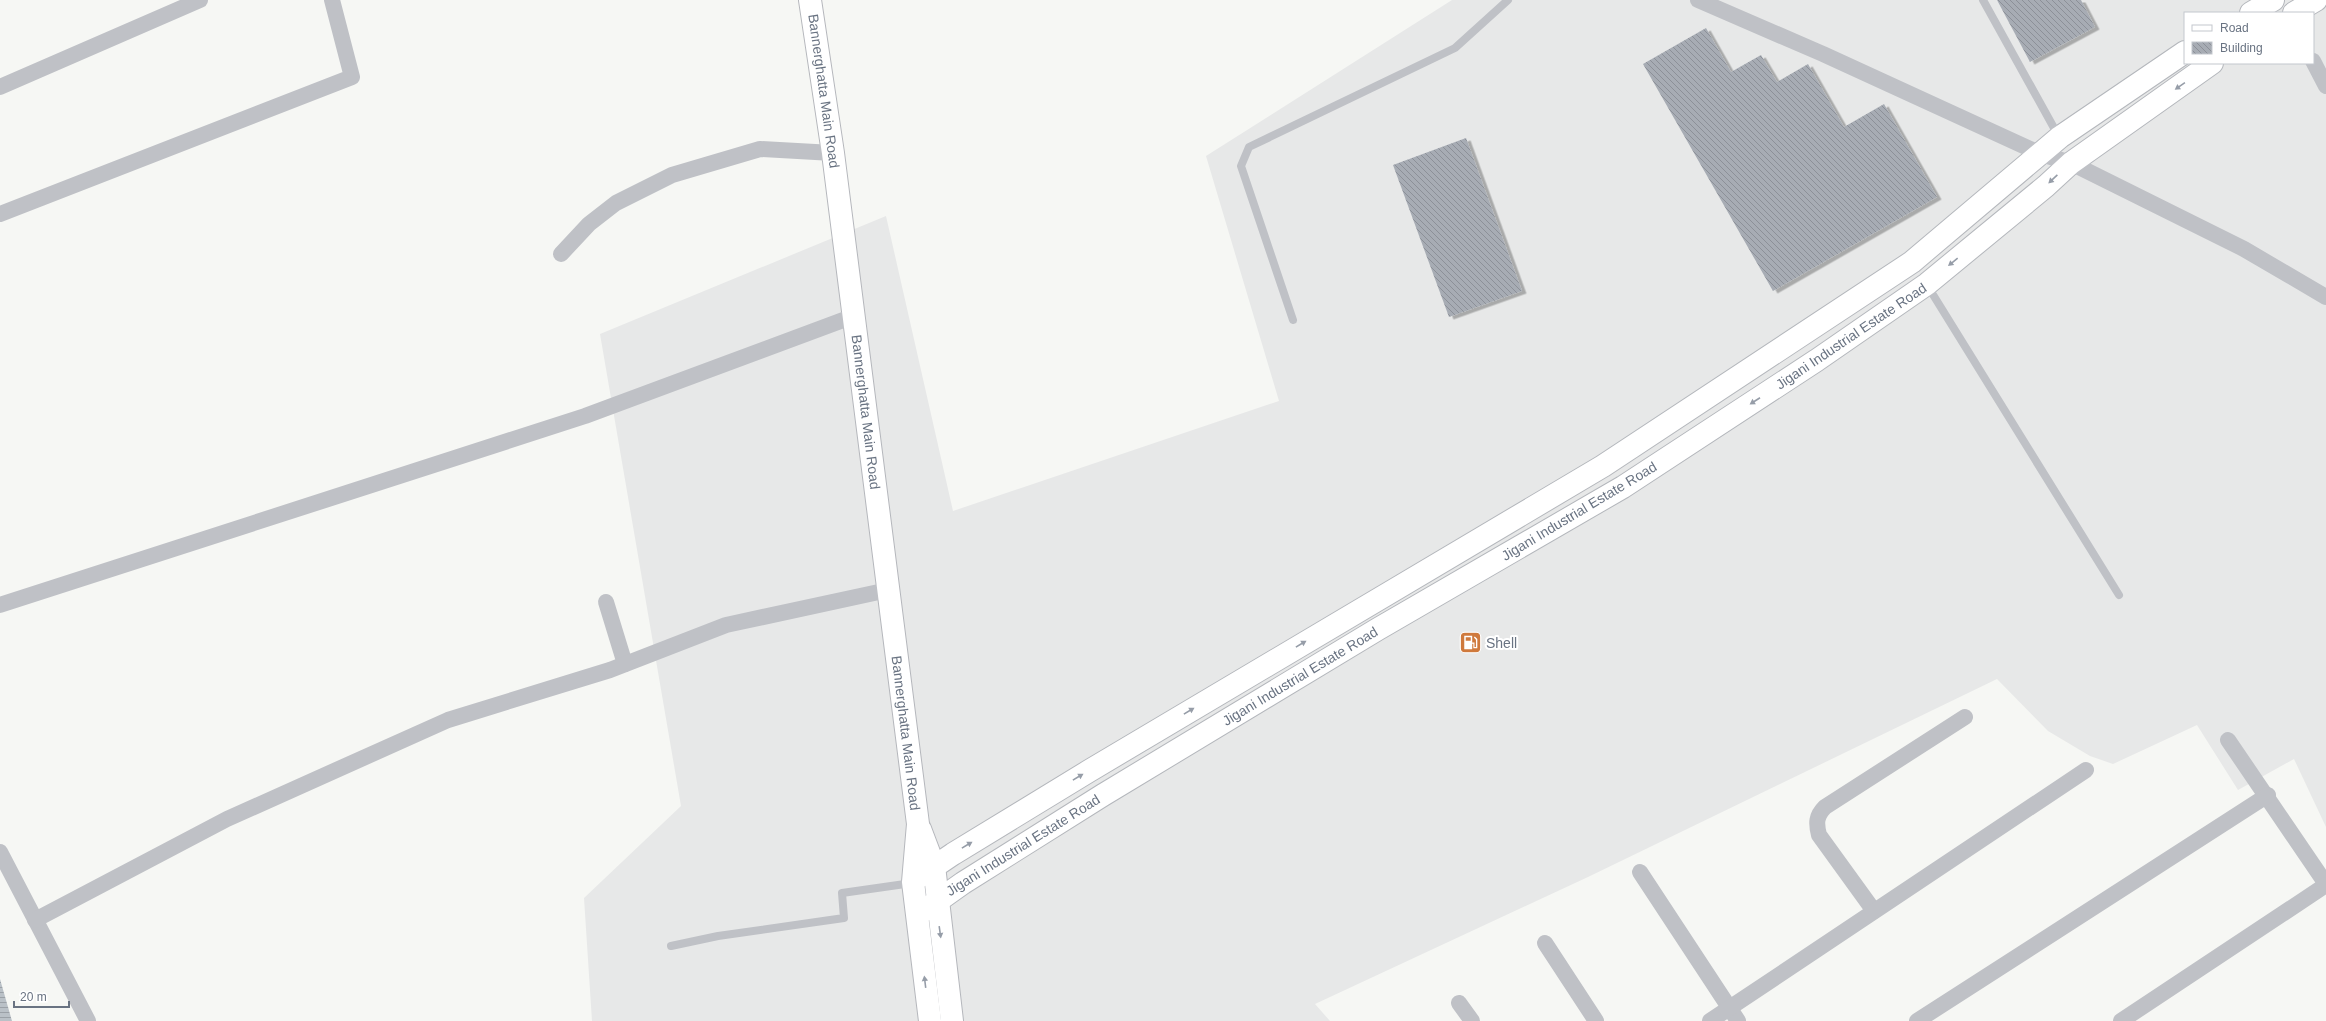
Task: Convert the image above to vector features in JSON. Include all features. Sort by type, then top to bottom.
[{"type":"main road","name":"Bannerghatta Main Road","points":[[810,0],[833,153],[918,824],[913,882],[930,1021]]},
{"type":"main road","points":[[2253,12],[2273,0]]},
{"type":"main road","points":[[2296,12],[2316,0]]},
{"type":"main road","name":"Jigani Industrial Estate Road","points":[[913,882],[934,866],[1362,607],[1603,466],[1912,262],[2060,137],[2184,53]]},
{"type":"main road","name":"Jigani Industrial Estate Road","points":[[917,917],[937,900],[1110,790],[1378,629],[1623,488],[1817,360],[1927,284],[2046,186],[2070,163],[2211,64]]},
{"type":"main road","name":"Bannerghatta Main Road","points":[[918,824],[934,866],[952,1021]]},
{"type":"street","points":[[0,86],[200,0]]},
{"type":"street","points":[[0,214],[352,77],[332,0]]},
{"type":"street","points":[[1698,0],[1823,54],[2041,154],[2070,163],[2244,249],[2326,298]]},
{"type":"street","points":[[2314,63],[2326,86]]},
{"type":"street","points":[[561,254],[589,224],[616,203],[672,175],[760,149],[833,153]]},
{"type":"street","points":[[0,605],[585,416],[854,316]]},
{"type":"street","points":[[35,920],[227,819],[448,720],[625,664],[726,625],[888,590]]},
{"type":"street","points":[[606,602],[625,664]]},
{"type":"street","points":[[1874,911],[1819,835],[1816,823],[1818,813],[1825,807],[1966,717]]},
{"type":"street","points":[[2121,1021],[2326,885],[2268,795],[2228,740]]},
{"type":"street","points":[[1710,1021],[1733,1014],[1874,911],[2086,770]]},
{"type":"street","points":[[1917,1021],[2268,795]]},
{"type":"street","points":[[0,852],[88,1021]]},
{"type":"street","points":[[1640,872],[1733,1014]]},
{"type":"street","points":[[1545,943],[1596,1021]]},
{"type":"street","points":[[1459,1003],[1472,1021]]},
{"type":"lane","points":[[1293,320],[1241,166],[1249,147],[1455,48],[1508,0]]},
{"type":"lane","points":[[1984,0],[2060,137]]},
{"type":"lane","points":[[1927,284],[2119,595]]},
{"type":"lane","points":[[671,946],[718,936],[844,918],[842,893],[913,882]]},
{"type":"shaded area","points":[[1452,0],[2326,0],[2326,827],[2294,759],[2238,790],[2197,725],[2113,764],[2090,756],[2048,731],[1997,679],[1588,877],[1315,1004],[1330,1021],[592,1021],[584,898],[681,806],[600,334],[886,216],[953,511],[1279,401],[1206,156]]},
{"type":"shaded area","points":[[0,979],[12,1021],[0,1021]]},
{"type":"building","points":[[1997,0],[2081,0],[2095,27],[2030,62]]},
{"type":"building","points":[[1706,28],[1731,72],[1761,55],[1777,82],[1808,64],[1844,127],[1884,104],[1937,197],[1773,291],[1643,64]]},
{"type":"building","points":[[1466,138],[1522,291],[1449,317],[1393,165]]},
{"type":"place","name":"Shell","points":[[1470,643]]}]
